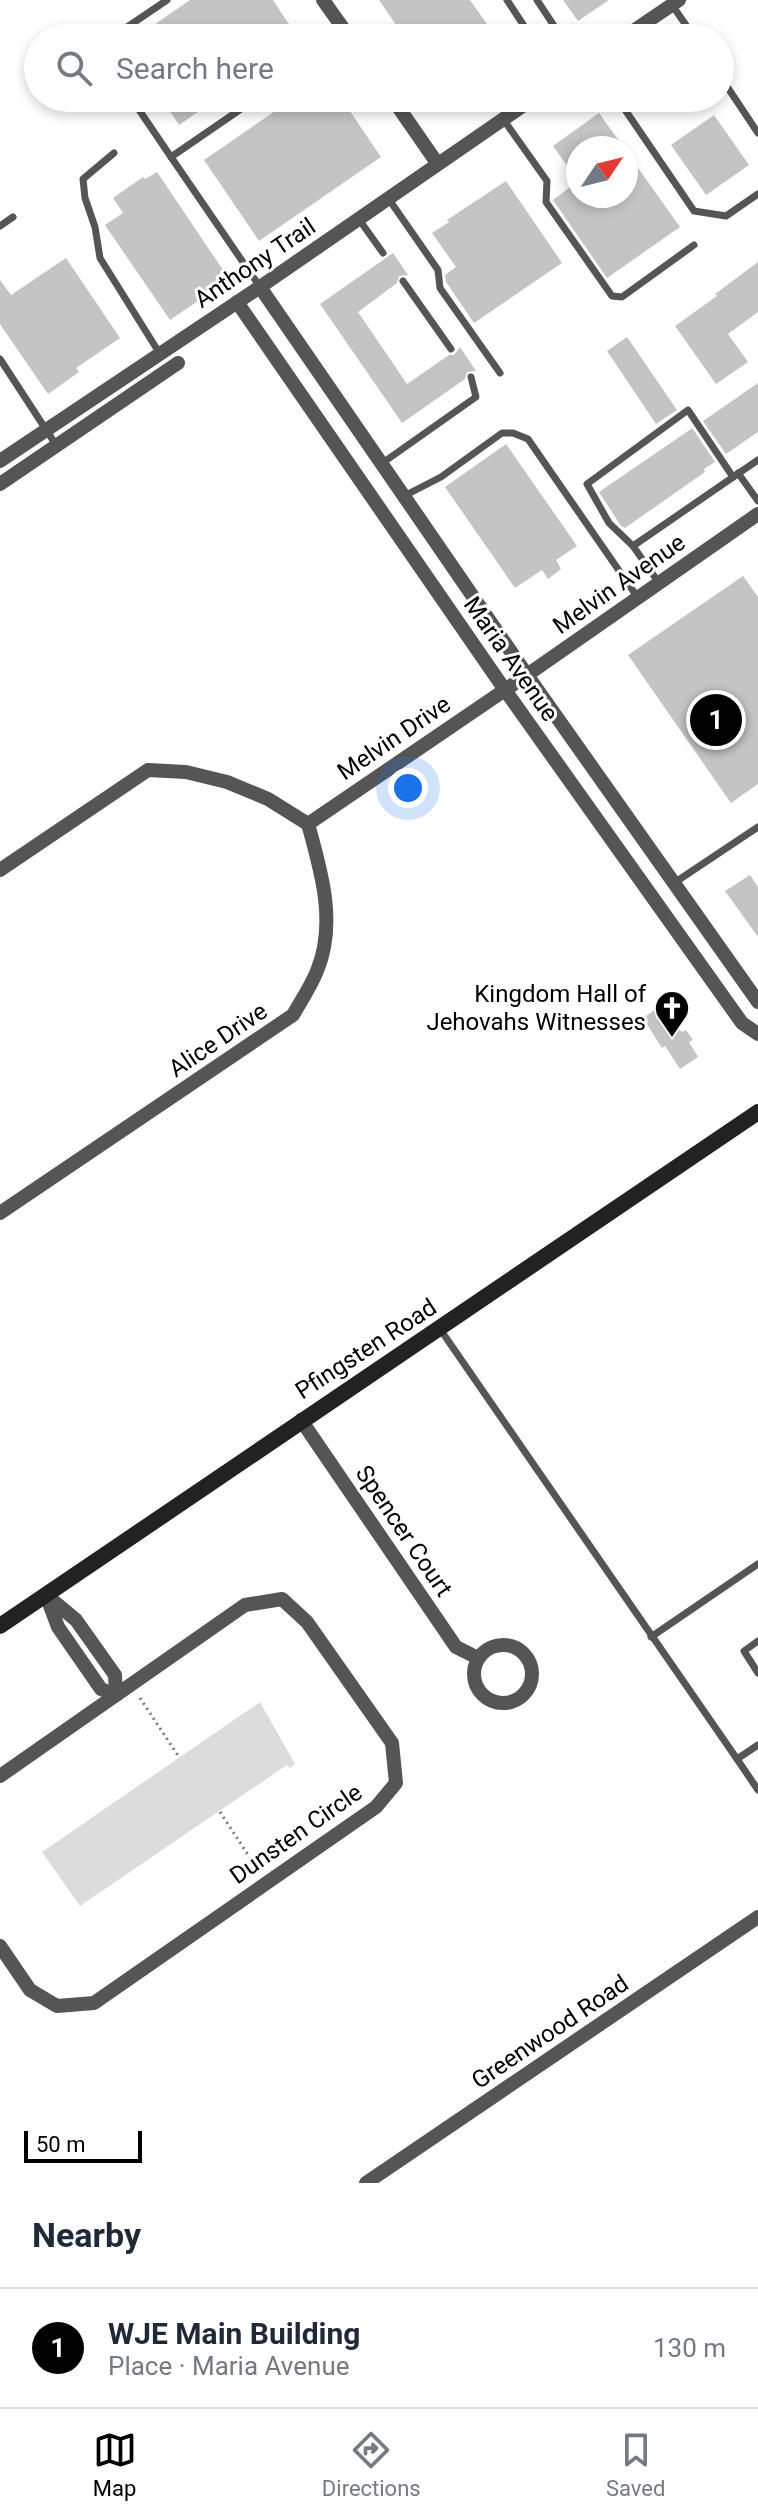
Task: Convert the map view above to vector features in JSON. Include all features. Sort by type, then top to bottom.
[{"type":"main road","name":"Pfingsten Road","points":[[0,1626],[758,1112]]},
{"type":"street","points":[[323,0],[339,24]]},
{"type":"street","points":[[644,24],[676,2]]},
{"type":"street","points":[[402,112],[437,163]]},
{"type":"street","name":"Anthony Trail","points":[[0,461],[513,112]]},
{"type":"street","name":"Maria Avenue","points":[[260,287],[527,675],[758,1002]]},
{"type":"street","name":"Maria Avenue","points":[[237,302],[505,690],[742,1023],[758,1034]]},
{"type":"street","points":[[0,484],[178,363]]},
{"type":"street","name":"Melvin Avenue","points":[[505,690],[758,514]]},
{"type":"street","name":"Melvin Drive","points":[[308,824],[505,690]]},
{"type":"street","points":[[0,870],[148,770],[186,772],[227,782],[268,799],[308,824]]},
{"type":"street","name":"Alice Drive","points":[[0,1213],[293,1015],[318,969],[328,922],[322,873],[308,824]]},
{"type":"street","name":"Spencer Court","points":[[301,1420],[456,1647],[478,1658]]},
{"type":"street","points":[[46,1595],[58,1627],[101,1689],[116,1695]]},
{"type":"street","name":"Dunsten Circle","points":[[0,1776],[245,1605],[282,1599],[307,1622],[392,1743],[396,1783],[376,1807],[94,2003],[57,2006],[30,1990],[0,1946]]},
{"type":"street","points":[[511,1645],[519,1649],[526,1656],[532,1673],[527,1691],[520,1698],[501,1703],[482,1695],[474,1677],[478,1658],[493,1646],[511,1645]]},
{"type":"street","name":"Greenwood Road","points":[[366,2183],[758,1917]]},
{"type":"lane","points":[[132,24],[167,0]]},
{"type":"lane","points":[[507,0],[523,24]]},
{"type":"lane","points":[[537,0],[553,24]]},
{"type":"lane","points":[[676,2],[688,24]]},
{"type":"lane","points":[[734,97],[758,133]]},
{"type":"lane","points":[[140,112],[260,287]]},
{"type":"lane","points":[[171,157],[237,112]]},
{"type":"lane","points":[[627,112],[694,211],[726,216],[758,194]]},
{"type":"lane","points":[[503,119],[547,181],[546,202],[612,296],[622,297],[694,245]]},
{"type":"lane","points":[[114,153],[83,179],[85,198],[95,227],[100,258],[160,354]]},
{"type":"lane","points":[[388,198],[438,270],[440,288],[500,373]]},
{"type":"lane","points":[[0,226],[13,217]]},
{"type":"lane","points":[[358,218],[383,253]]},
{"type":"lane","points":[[403,281],[451,349]]},
{"type":"lane","points":[[0,359],[57,446]]},
{"type":"lane","points":[[381,464],[476,397],[471,377]]},
{"type":"lane","points":[[659,583],[633,546],[609,523],[587,484],[688,410],[758,501]]},
{"type":"lane","points":[[404,496],[441,477],[502,433],[520,434],[528,439],[638,598]]},
{"type":"lane","points":[[633,546],[758,460]]},
{"type":"lane","points":[[674,883],[758,827]]},
{"type":"lane","points":[[440,1329],[758,1790]]},
{"type":"lane","points":[[651,1637],[758,1564]]},
{"type":"lane","points":[[758,1641],[744,1651],[758,1673]]},
{"type":"lane","points":[[737,1759],[758,1745]]},
{"type":"path","points":[[131,1684],[179,1757]]},
{"type":"path","points":[[220,1812],[266,1883]]},
{"type":"shaded area","points":[[260,1702],[295,1764],[290,1768],[287,1765],[80,1906],[42,1852]]},
{"type":"building","points":[[190,0],[273,0],[289,24],[155,24]]},
{"type":"building","points":[[379,0],[470,0],[487,24],[395,24]]},
{"type":"building","points":[[563,0],[609,0],[578,21]]},
{"type":"building","points":[[170,112],[198,112],[179,125]]},
{"type":"building","points":[[274,112],[350,112],[381,157],[259,241],[204,160]]},
{"type":"building","points":[[599,113],[615,136],[567,136]]},
{"type":"building","points":[[714,115],[749,165],[706,195],[671,145]]},
{"type":"building","points":[[566,137],[566,164],[553,146]]},
{"type":"building","points":[[638,168],[680,227],[607,278],[553,200],[566,190],[566,208],[638,208]]},
{"type":"building","points":[[157,172],[225,273],[223,284],[170,320],[105,225],[123,213],[113,198],[143,177],[145,179]]},
{"type":"building","points":[[506,181],[562,263],[474,323],[446,282],[445,275],[456,267],[432,233]]},
{"type":"building","points":[[393,253],[408,275],[399,276],[397,283],[358,312],[407,384],[449,355],[454,355],[460,347],[476,371],[467,372],[465,379],[402,423],[320,304]]},
{"type":"building","points":[[66,258],[120,338],[76,368],[79,372],[48,394],[0,324],[0,280],[11,295]]},
{"type":"building","points":[[758,262],[758,312],[728,334],[748,362],[716,384],[675,326]]},
{"type":"building","points":[[627,337],[677,410],[656,424],[607,351]]},
{"type":"building","points":[[758,383],[758,432],[726,454],[703,421]]},
{"type":"building","points":[[691,429],[715,462],[625,528],[621,526],[599,492]]},
{"type":"building","points":[[506,444],[577,546],[556,560],[561,569],[548,579],[542,570],[515,588],[445,487]]},
{"type":"building","points":[[743,576],[758,597],[758,784],[731,803],[628,655]]},
{"type":"building","points":[[750,875],[758,887],[758,937],[725,891]]},
{"type":"building","name":"Kingdom Hall of Jehovahs Witnesses","points":[[659,1007],[669,1021],[671,1019],[682,1032],[686,1030],[693,1040],[689,1042],[698,1057],[680,1069],[643,1018]]},
{"type":"place","name":"WJE Main Building","points":[[716,720]]},
{"type":"place","name":"Kingdom Hall of Jehovahs Witnesses","points":[[672,1039]]}]
